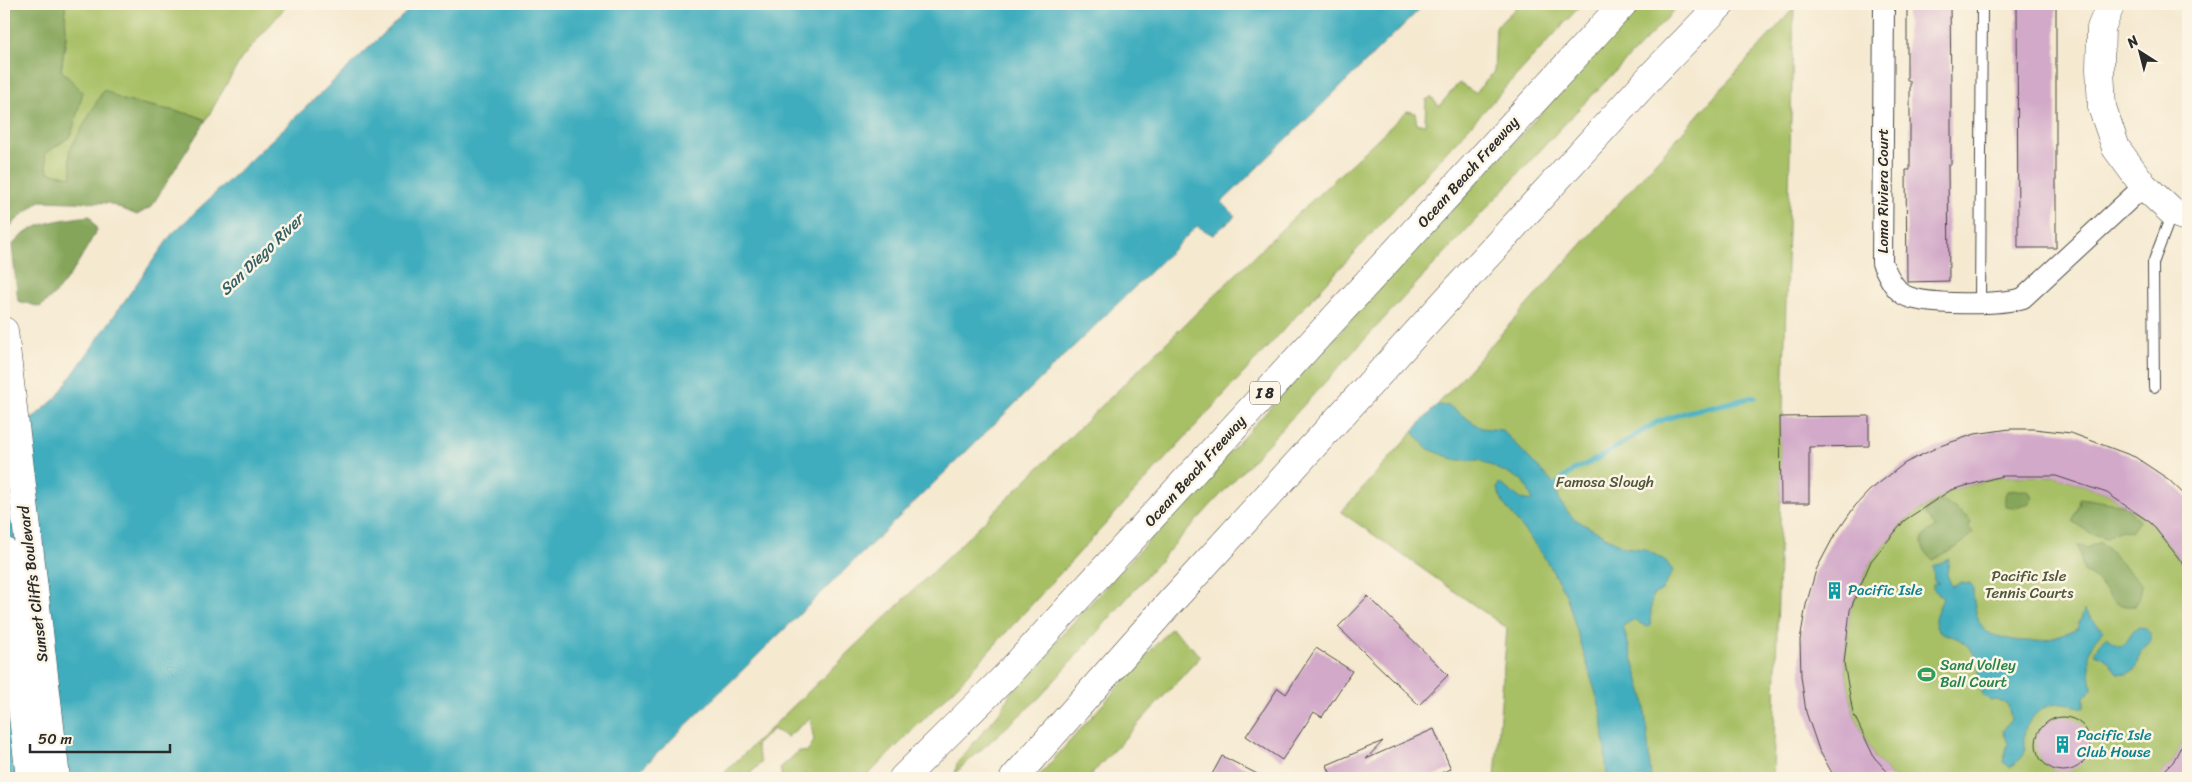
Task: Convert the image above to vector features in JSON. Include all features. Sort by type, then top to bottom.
[{"type":"main road","name":"Ocean Beach Freeway","points":[[903,778],[1006,676],[1623,4]]},
{"type":"main road","points":[[1015,774],[1654,74],[1721,4]]},
{"type":"main road","points":[[2111,4],[2101,28],[2102,107],[2116,148],[2144,186],[2180,215]]},
{"type":"main road","name":"Sunset Cliffs Boulevard","points":[[5,343],[56,778]]},
{"type":"main road","name":"Sunset Cliffs Boulevard","points":[[4,551],[30,778]]},
{"type":"street","name":"Loma Riviera Court","points":[[1884,4],[1882,263],[1892,283],[1904,295],[1919,300],[1980,304],[2013,302],[2023,298],[2144,186]]},
{"type":"lane","points":[[1980,304],[1982,4]]},
{"type":"lane","points":[[2154,387],[2153,263],[2180,215]]},
{"type":"green space","points":[[4,4],[65,4],[66,37],[61,70],[83,92],[71,136],[45,154],[48,172],[72,177],[69,151],[104,89],[122,100],[194,115],[206,120],[151,207],[137,215],[108,203],[40,201],[6,230]]},
{"type":"green space","points":[[65,4],[288,4],[241,59],[206,120],[194,115],[122,100],[72,178],[48,172],[45,154],[71,136],[61,70],[66,37]]},
{"type":"green space","points":[[1520,4],[1582,4],[957,686],[872,771],[864,778],[807,778],[805,773],[799,778],[782,778],[780,768],[799,751],[807,752],[814,741],[810,718],[787,737],[773,729],[756,745],[761,763],[746,778],[719,778],[953,552],[1283,228],[1407,111],[1415,113],[1417,124],[1425,124],[1426,100],[1431,97],[1439,106],[1459,83],[1475,93],[1494,72],[1496,27]]},
{"type":"green space","points":[[1641,4],[1681,4],[1572,116],[1172,547],[1039,698],[955,773],[957,763],[1002,709],[1013,688]]},
{"type":"green space","name":"Famosa Slough","points":[[1794,8],[1773,778],[1495,778],[1507,628],[1341,512]]},
{"type":"green space","points":[[90,216],[97,230],[72,272],[58,291],[40,307],[18,301],[12,246],[28,231],[47,223]]},
{"type":"green space","name":"Pacific Isle Tennis Courts","points":[[2002,476],[2056,476],[2107,493],[2151,523],[2184,565],[2188,576],[2188,733],[2173,762],[2157,778],[1893,778],[1874,757],[1853,713],[1844,663],[1850,610],[1871,561],[1905,520],[1951,490]]},
{"type":"green space","points":[[2028,490],[2032,497],[2030,504],[2015,508],[2005,507],[2007,491]]},
{"type":"green space","points":[[2080,498],[2125,505],[2139,521],[2131,532],[2118,531],[2107,538],[2092,534],[2073,522]]},
{"type":"green space","points":[[1944,501],[1968,518],[1971,522],[1969,527],[1973,533],[1957,547],[1932,560],[1922,546],[1923,538],[1930,530],[1936,527],[1926,515],[1926,510],[1933,504]]},
{"type":"green space","points":[[2101,542],[2142,585],[2140,596],[2135,606],[2121,605],[2112,600],[2098,581],[2084,572],[2078,545],[2086,548]]},
{"type":"green space","points":[[1171,628],[1201,656],[1088,778],[1037,778]]},
{"type":"water","name":"San Diego River","points":[[415,4],[1425,4],[1222,202],[1235,216],[1213,235],[1197,226],[632,778],[4,778],[4,443],[56,398],[171,235]]},
{"type":"water","points":[[1437,405],[1449,406],[1481,428],[1502,430],[1552,482],[1561,503],[1573,518],[1624,547],[1645,549],[1666,561],[1673,571],[1662,590],[1652,596],[1650,625],[1647,627],[1633,620],[1623,626],[1644,698],[1651,778],[1607,778],[1602,714],[1566,595],[1543,555],[1503,503],[1497,489],[1499,483],[1521,499],[1532,501],[1530,493],[1524,481],[1479,460],[1456,460],[1426,448],[1413,431]]},
{"type":"water","points":[[1949,559],[1947,575],[1952,586],[1962,582],[1965,584],[1970,583],[1973,587],[1977,615],[1981,625],[1989,633],[2021,641],[2049,639],[2077,629],[2084,610],[2103,631],[2096,638],[2090,651],[2089,664],[2092,689],[2084,697],[2084,708],[2057,704],[2044,708],[2028,724],[2024,735],[2025,749],[2023,755],[2019,761],[2010,767],[2003,762],[2008,743],[2003,731],[2011,719],[2008,705],[1997,700],[1991,701],[1983,695],[1979,688],[1976,657],[1963,642],[1940,632],[1936,627],[1936,616],[1943,598],[1933,589],[1933,584],[1939,583],[1934,581],[1933,566]]},
{"type":"water","points":[[2139,627],[2145,628],[2151,634],[2151,639],[2140,654],[2134,670],[2127,674],[2117,673],[2107,660],[2094,653],[2099,644],[2108,636],[2114,643],[2123,645]]},
{"type":"building","points":[[1907,4],[1950,4],[1951,165],[1948,165],[1949,281],[1907,282],[1906,170],[1910,170],[1910,81],[1907,81]]},
{"type":"building","points":[[2017,4],[2056,4],[2056,248],[2018,248]]},
{"type":"building","points":[[1869,416],[1869,446],[1809,447],[1809,503],[1781,503],[1780,417]]},
{"type":"building","name":"Pacific Isle","points":[[2010,429],[2034,429],[2071,433],[2135,457],[2168,479],[2188,498],[2188,570],[2151,523],[2107,493],[2056,476],[2002,476],[1951,490],[1905,520],[1871,561],[1850,610],[1844,663],[1853,713],[1874,757],[1893,778],[1835,778],[1819,750],[1806,712],[1801,676],[1800,640],[1806,605],[1816,570],[1833,538],[1855,506],[1869,491],[1905,463],[1940,446],[1975,434]]},
{"type":"building","points":[[1368,596],[1448,675],[1419,705],[1338,627]]},
{"type":"building","points":[[1316,648],[1352,671],[1322,717],[1314,712],[1282,760],[1246,736],[1278,688],[1286,694]]},
{"type":"building","name":"Pacific Isle Club House","points":[[2063,717],[2073,719],[2082,725],[2088,734],[2090,744],[2088,754],[2082,763],[2073,769],[2063,771],[2053,769],[2044,763],[2038,754],[2036,744],[2038,734],[2044,725],[2053,719]]},
{"type":"building","points":[[1434,729],[1451,769],[1429,778],[1322,778],[1331,775],[1327,765],[1383,741],[1366,759]]},
{"type":"building","points":[[2188,733],[2188,778],[2157,778],[2173,762]]},
{"type":"building","points":[[1222,756],[1265,778],[1210,778]]},
{"type":"waterway","points":[[1548,491],[1574,470],[1599,458],[1657,422],[1687,412],[1755,397]]},
{"type":"place","name":"Pacific Isle","points":[[1834,590]]},
{"type":"place","name":"Sand Volley Ball Court","points":[[1926,674]]},
{"type":"place","name":"Pacific Isle Club House","points":[[2063,744]]}]
